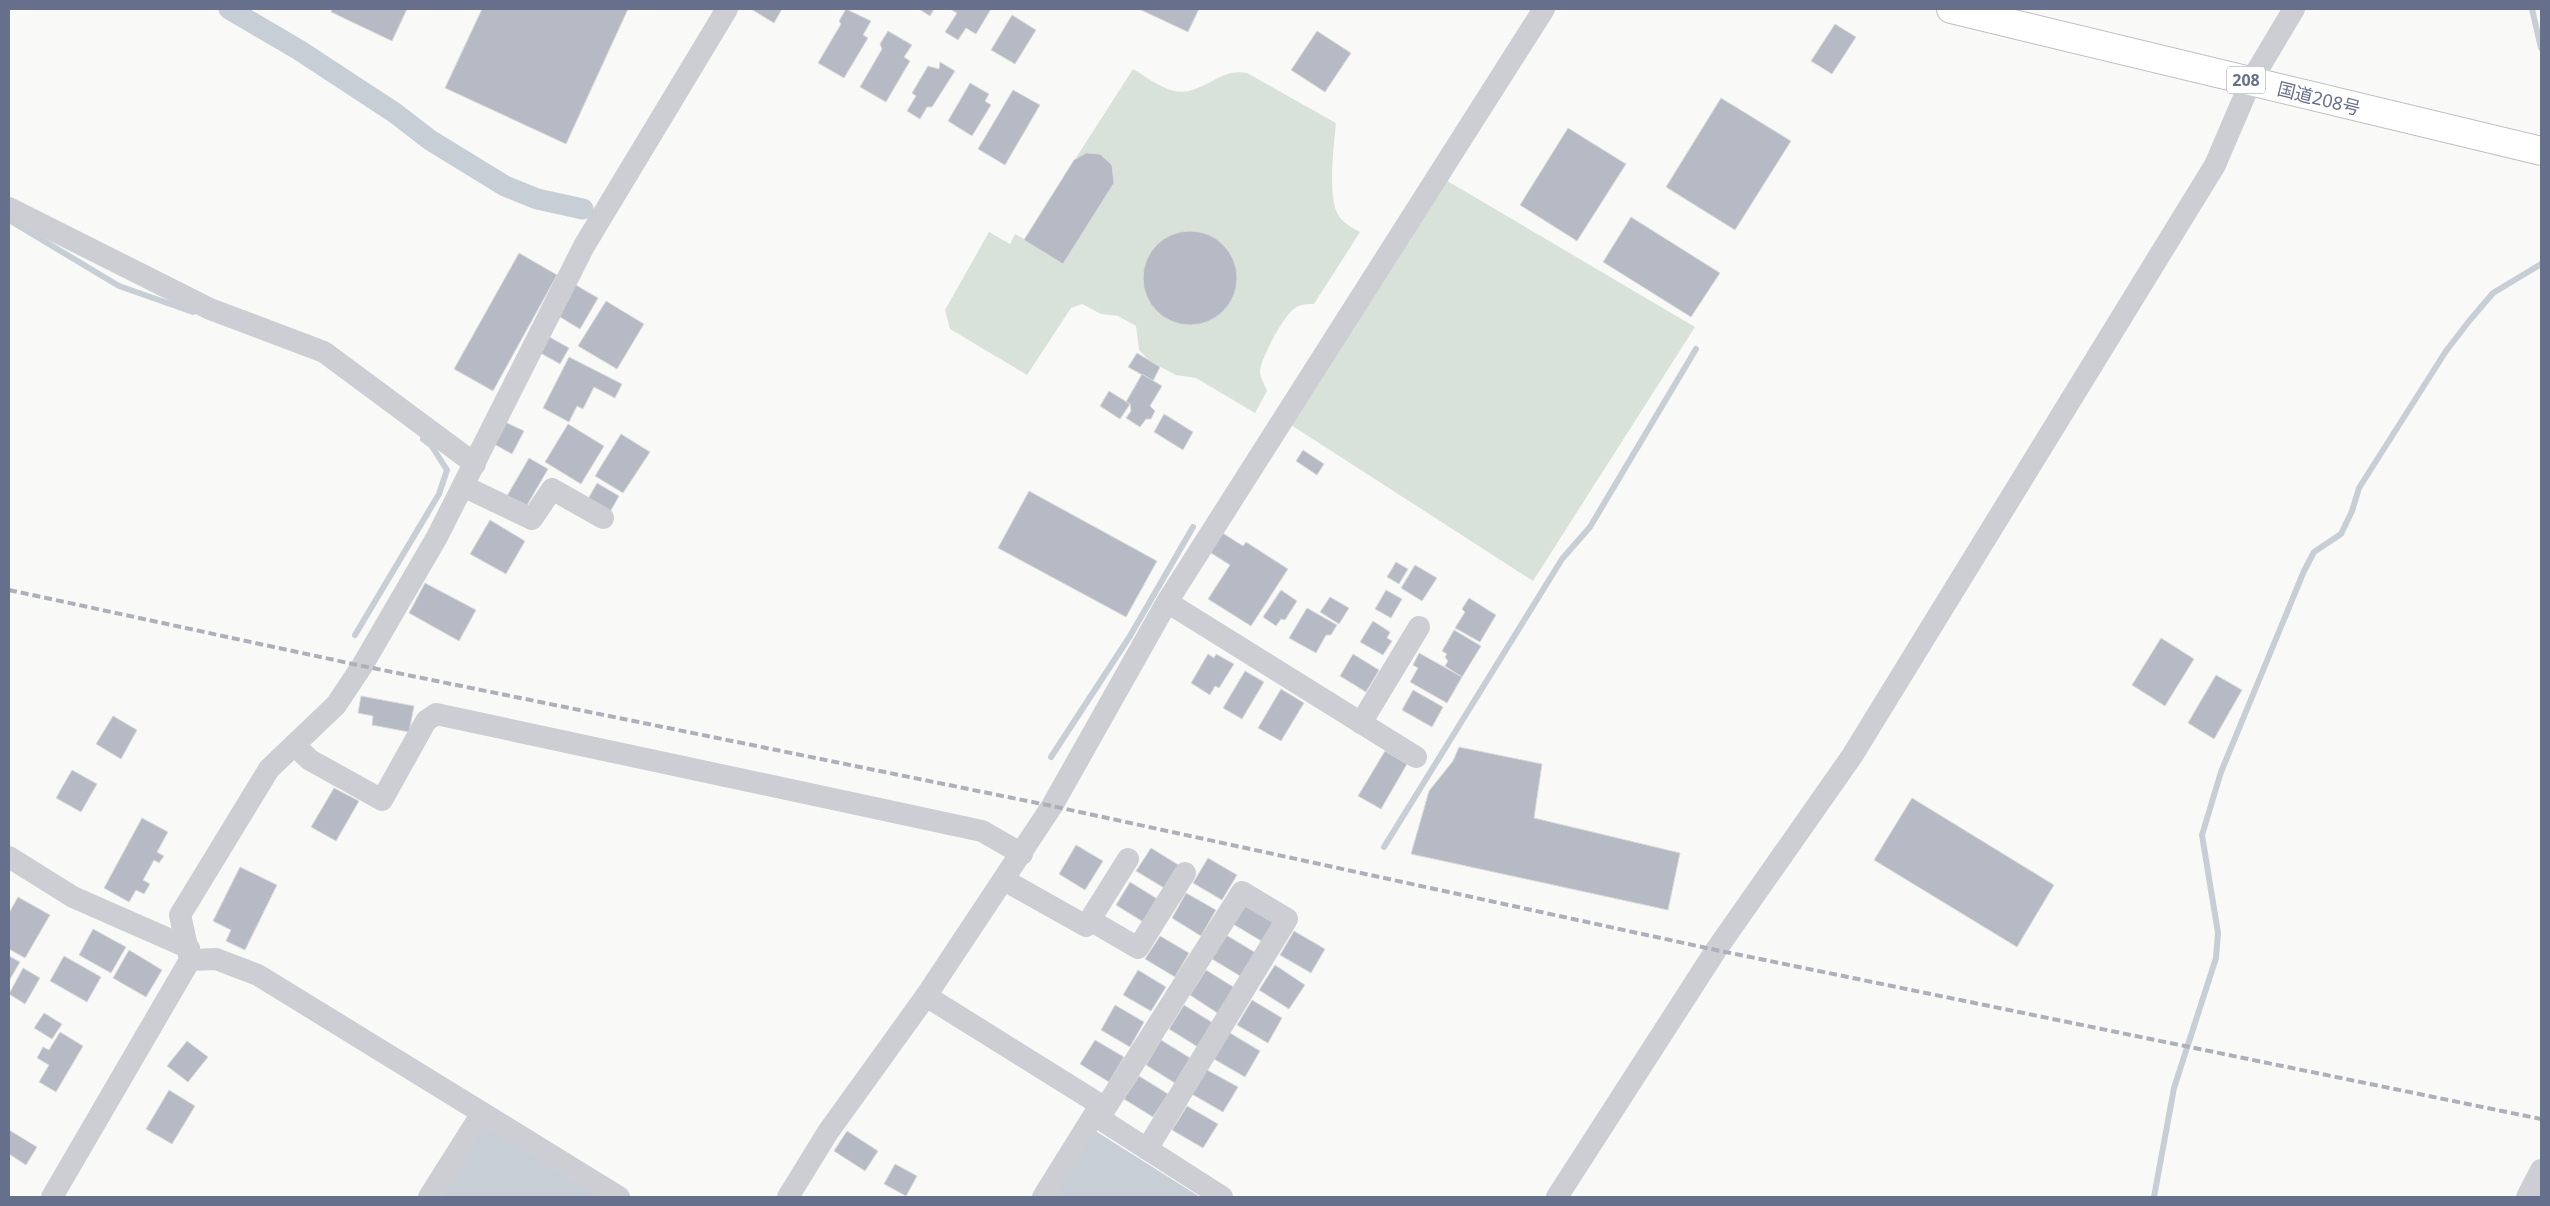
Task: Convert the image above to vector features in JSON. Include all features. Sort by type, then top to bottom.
[{"type":"highway","name":"国道208号","points":[[1956,9],[2541,151]]},
{"type":"street","points":[[52,1197],[189,954],[180,915],[268,769],[336,705],[362,666],[437,537],[584,246],[727,9]]},
{"type":"street","points":[[788,1197],[828,1132],[926,996],[1022,854],[1052,806],[1167,602],[1544,9]]},
{"type":"street","points":[[1557,1197],[1716,950],[1870,728],[2215,165],[2251,81],[2294,9]]},
{"type":"street","points":[[9,208],[210,309],[324,352],[475,464]]},
{"type":"street","points":[[463,486],[532,519],[552,489],[602,518]]},
{"type":"street","points":[[1167,602],[1416,757]]},
{"type":"street","points":[[1361,723],[1419,627]]},
{"type":"street","points":[[294,745],[310,760],[382,800],[426,721],[436,714],[982,831],[1022,854]]},
{"type":"street","points":[[9,857],[74,897],[189,954],[216,959],[258,975],[619,1197]]},
{"type":"street","points":[[1004,880],[1086,926],[1128,859]]},
{"type":"street","points":[[1090,920],[1138,948],[1185,873]]},
{"type":"street","points":[[1043,1197],[1094,1114],[1102,1112],[1242,892],[1287,919],[1147,1149]]},
{"type":"street","points":[[926,996],[1102,1112],[1147,1149],[1222,1197]]},
{"type":"street","points":[[429,1197],[482,1113]]},
{"type":"street","points":[[2526,1197],[2541,1170]]},
{"type":"shaded area","points":[[1133,69],[1161,86],[1182,92],[1200,87],[1227,74],[1236,72],[1247,73],[1336,123],[1332,187],[1336,211],[1341,219],[1360,232],[1314,304],[1295,308],[1285,319],[1273,338],[1260,373],[1267,391],[1255,413],[1196,378],[1176,375],[1151,362],[1139,350],[1136,326],[1118,316],[1101,314],[1082,304],[1071,308],[1027,375],[950,329],[945,310],[989,232],[1010,244],[1015,234],[1024,239]]},
{"type":"shaded area","points":[[1444,179],[1695,327],[1533,581],[1291,425]]},
{"type":"shaded area","points":[[486,1126],[601,1197],[441,1197]]},
{"type":"shaded area","points":[[1094,1130],[1200,1197],[1051,1197]]},
{"type":"building","points":[[332,9],[407,9],[392,41],[331,12]]},
{"type":"building","points":[[482,9],[628,9],[566,144],[445,88]]},
{"type":"building","points":[[751,9],[782,9],[774,23]]},
{"type":"building","points":[[846,9],[871,21],[863,35],[868,38],[844,78],[818,63],[841,24],[839,21]]},
{"type":"building","points":[[919,9],[934,9],[930,16]]},
{"type":"building","points":[[950,9],[991,9],[976,34],[966,28],[958,40],[945,32],[957,13]]},
{"type":"building","points":[[1139,9],[1199,9],[1188,32]]},
{"type":"building","points":[[1012,15],[1036,30],[1015,64],[991,50]]},
{"type":"building","points":[[1835,24],[1856,37],[1832,74],[1811,61]]},
{"type":"building","points":[[888,31],[912,45],[904,57],[910,61],[886,102],[860,87],[882,49],[880,44]]},
{"type":"building","points":[[1317,31],[1351,53],[1325,92],[1291,70]]},
{"type":"building","points":[[940,62],[955,71],[932,107],[927,107],[920,119],[907,111],[916,96],[912,93],[928,66],[939,69]]},
{"type":"building","points":[[970,83],[989,94],[985,101],[991,105],[972,136],[948,121]]},
{"type":"building","points":[[1013,90],[1040,105],[1005,165],[978,149]]},
{"type":"building","points":[[1721,98],[1791,141],[1735,230],[1666,187]]},
{"type":"building","points":[[1568,128],[1626,164],[1577,241],[1520,205]]},
{"type":"building","points":[[1086,153],[1100,154],[1112,165],[1114,183],[1063,264],[1024,240],[1074,160]]},
{"type":"building","points":[[1631,217],[1720,273],[1691,317],[1603,262]]},
{"type":"building","points":[[1190,231],[1208,234],[1223,245],[1234,260],[1237,278],[1234,296],[1223,311],[1208,322],[1190,325],[1172,322],[1157,311],[1146,296],[1143,278],[1146,260],[1157,245],[1172,234]]},
{"type":"building","points":[[519,253],[557,275],[493,391],[454,369]]},
{"type":"building","points":[[574,284],[598,298],[580,329],[555,314]]},
{"type":"building","points":[[606,301],[644,324],[617,369],[578,346]]},
{"type":"building","points":[[546,335],[569,348],[560,364],[537,351]]},
{"type":"building","points":[[1137,353],[1160,367],[1153,381],[1128,367]]},
{"type":"building","points":[[569,357],[622,384],[615,398],[594,387],[583,409],[577,406],[569,422],[543,408]]},
{"type":"building","points":[[1142,374],[1162,386],[1150,406],[1155,411],[1151,419],[1146,419],[1140,427],[1126,418],[1131,411],[1130,404],[1126,402]]},
{"type":"building","points":[[1109,391],[1130,404],[1120,419],[1100,406]]},
{"type":"building","points":[[1164,414],[1193,432],[1183,450],[1154,432]]},
{"type":"building","points":[[503,421],[524,431],[512,454],[492,443]]},
{"type":"building","points":[[568,424],[604,446],[581,484],[545,462]]},
{"type":"building","points":[[621,434],[650,452],[623,493],[595,476]]},
{"type":"building","points":[[1303,450],[1324,464],[1317,475],[1296,461]]},
{"type":"building","points":[[529,458],[548,469],[526,507],[507,496]]},
{"type":"building","points":[[597,483],[619,496],[610,512],[588,499]]},
{"type":"building","points":[[1029,491],[1157,561],[1126,617],[998,548]]},
{"type":"building","points":[[490,520],[525,541],[506,574],[470,554]]},
{"type":"building","points":[[1221,532],[1243,546],[1246,542],[1288,569],[1251,626],[1208,599],[1230,565],[1208,551]]},
{"type":"building","points":[[1396,562],[1408,569],[1399,584],[1387,577]]},
{"type":"building","points":[[1415,565],[1437,578],[1422,601],[1401,588]]},
{"type":"building","points":[[425,583],[476,610],[459,641],[409,613]]},
{"type":"building","points":[[1281,590],[1297,601],[1285,620],[1281,619],[1276,626],[1263,617]]},
{"type":"building","points":[[1386,590],[1402,599],[1391,618],[1375,609]]},
{"type":"building","points":[[1330,597],[1349,608],[1339,624],[1320,612]]},
{"type":"building","points":[[1469,598],[1496,615],[1480,642],[1455,628],[1465,612],[1462,609]]},
{"type":"building","points":[[1307,608],[1337,625],[1331,635],[1326,635],[1316,653],[1289,638]]},
{"type":"building","points":[[1373,621],[1390,632],[1387,638],[1392,641],[1383,655],[1360,642]]},
{"type":"building","points":[[1454,630],[1481,646],[1462,677],[1445,666],[1448,661],[1445,657],[1447,654],[1442,651]]},
{"type":"building","points":[[2161,638],[2194,659],[2165,706],[2132,685]]},
{"type":"building","points":[[1419,653],[1462,677],[1447,703],[1410,682],[1418,668],[1413,665]]},
{"type":"building","points":[[1208,654],[1214,658],[1216,654],[1234,664],[1219,688],[1215,686],[1210,695],[1191,683]]},
{"type":"building","points":[[1353,654],[1379,670],[1366,692],[1340,676]]},
{"type":"building","points":[[1245,671],[1264,682],[1242,719],[1223,708]]},
{"type":"building","points":[[2216,675],[2242,690],[2214,739],[2188,723]]},
{"type":"building","points":[[1281,689],[1304,703],[1281,741],[1258,728]]},
{"type":"building","points":[[1413,690],[1443,707],[1432,727],[1402,710]]},
{"type":"building","points":[[361,696],[414,706],[409,732],[372,725],[373,716],[358,713]]},
{"type":"building","points":[[113,716],[137,730],[121,759],[96,744]]},
{"type":"building","points":[[1459,747],[1542,764],[1534,818],[1680,853],[1668,910],[1411,854],[1429,791],[1453,761]]},
{"type":"building","points":[[1385,751],[1407,764],[1381,809],[1358,796]]},
{"type":"building","points":[[72,770],[97,784],[81,812],[56,798]]},
{"type":"building","points":[[334,788],[359,801],[336,841],[311,827]]},
{"type":"building","points":[[1912,798],[2054,885],[2017,947],[1874,860]]},
{"type":"building","points":[[142,818],[168,832],[157,852],[164,856],[159,863],[154,860],[143,880],[150,884],[144,894],[136,890],[129,902],[104,888]]},
{"type":"building","points":[[1076,845],[1103,861],[1085,890],[1059,874]]},
{"type":"building","points":[[1151,848],[1180,866],[1166,889],[1136,871]]},
{"type":"building","points":[[1208,858],[1237,875],[1222,900],[1193,883]]},
{"type":"building","points":[[240,867],[277,885],[245,950],[226,941],[231,930],[213,921]]},
{"type":"building","points":[[1130,882],[1159,900],[1145,923],[1116,905]]},
{"type":"building","points":[[1186,893],[1216,910],[1201,936],[1172,918]]},
{"type":"building","points":[[18,897],[50,915],[25,958],[9,949],[9,913]]},
{"type":"building","points":[[1247,900],[1277,918],[1263,942],[1233,924]]},
{"type":"building","points":[[93,929],[126,947],[111,973],[79,955]]},
{"type":"building","points":[[1294,931],[1325,949],[1311,973],[1280,955]]},
{"type":"building","points":[[1226,935],[1256,953],[1242,977],[1212,959]]},
{"type":"building","points":[[1160,936],[1189,953],[1175,977],[1145,959]]},
{"type":"building","points":[[129,950],[162,970],[146,997],[113,978]]},
{"type":"building","points":[[9,956],[20,962],[9,981]]},
{"type":"building","points":[[64,956],[101,977],[87,1002],[50,981]]},
{"type":"building","points":[[1275,965],[1305,985],[1289,1009],[1259,990]]},
{"type":"building","points":[[23,968],[40,978],[25,1004],[9,994]]},
{"type":"building","points":[[1138,970],[1166,987],[1151,1011],[1123,995]]},
{"type":"building","points":[[1206,970],[1235,988],[1219,1014],[1190,995]]},
{"type":"building","points":[[1252,1000],[1282,1018],[1268,1043],[1237,1025]]},
{"type":"building","points":[[1115,1005],[1144,1022],[1130,1047],[1101,1030]]},
{"type":"building","points":[[1184,1005],[1213,1023],[1198,1047],[1169,1029]]},
{"type":"building","points":[[44,1013],[62,1024],[52,1039],[34,1028]]},
{"type":"building","points":[[60,1032],[83,1046],[56,1092],[39,1082],[49,1065],[37,1058],[43,1047],[49,1050]]},
{"type":"building","points":[[1230,1033],[1260,1051],[1245,1077],[1214,1059]]},
{"type":"building","points":[[1095,1040],[1124,1057],[1109,1082],[1080,1064]]},
{"type":"building","points":[[1161,1040],[1190,1058],[1175,1083],[1146,1065]]},
{"type":"building","points":[[187,1041],[208,1057],[188,1082],[167,1066]]},
{"type":"building","points":[[1205,1069],[1238,1087],[1223,1112],[1190,1093]]},
{"type":"building","points":[[1139,1076],[1168,1094],[1153,1117],[1124,1099]]},
{"type":"building","points":[[169,1090],[195,1106],[172,1144],[146,1129]]},
{"type":"building","points":[[1187,1106],[1218,1124],[1203,1148],[1172,1130]]},
{"type":"building","points":[[9,1130],[37,1147],[26,1165],[9,1154]]},
{"type":"building","points":[[847,1131],[878,1151],[865,1171],[834,1151]]},
{"type":"building","points":[[895,1164],[917,1176],[906,1196],[884,1184]]},
{"type":"waterway","points":[[229,9],[299,50],[395,113],[430,140],[505,186],[537,199],[583,209]]},
{"type":"waterway","points":[[2532,9],[2541,48]]},
{"type":"waterway","points":[[9,220],[119,286],[193,312]]},
{"type":"waterway","points":[[2154,1197],[2174,1088],[2216,958],[2218,933],[2202,835],[2221,772],[2304,571],[2314,552],[2341,534],[2352,511],[2359,488],[2446,351],[2493,293],[2541,264]]},
{"type":"waterway","points":[[1384,847],[1562,559],[1590,527],[1696,349]]},
{"type":"waterway","points":[[355,635],[439,494],[447,470],[431,445],[423,439]]},
{"type":"waterway","points":[[1051,757],[1130,636],[1193,527]]},
{"type":"railway","points":[[9,590],[353,664],[1052,806],[1716,950],[2541,1119]]}]
